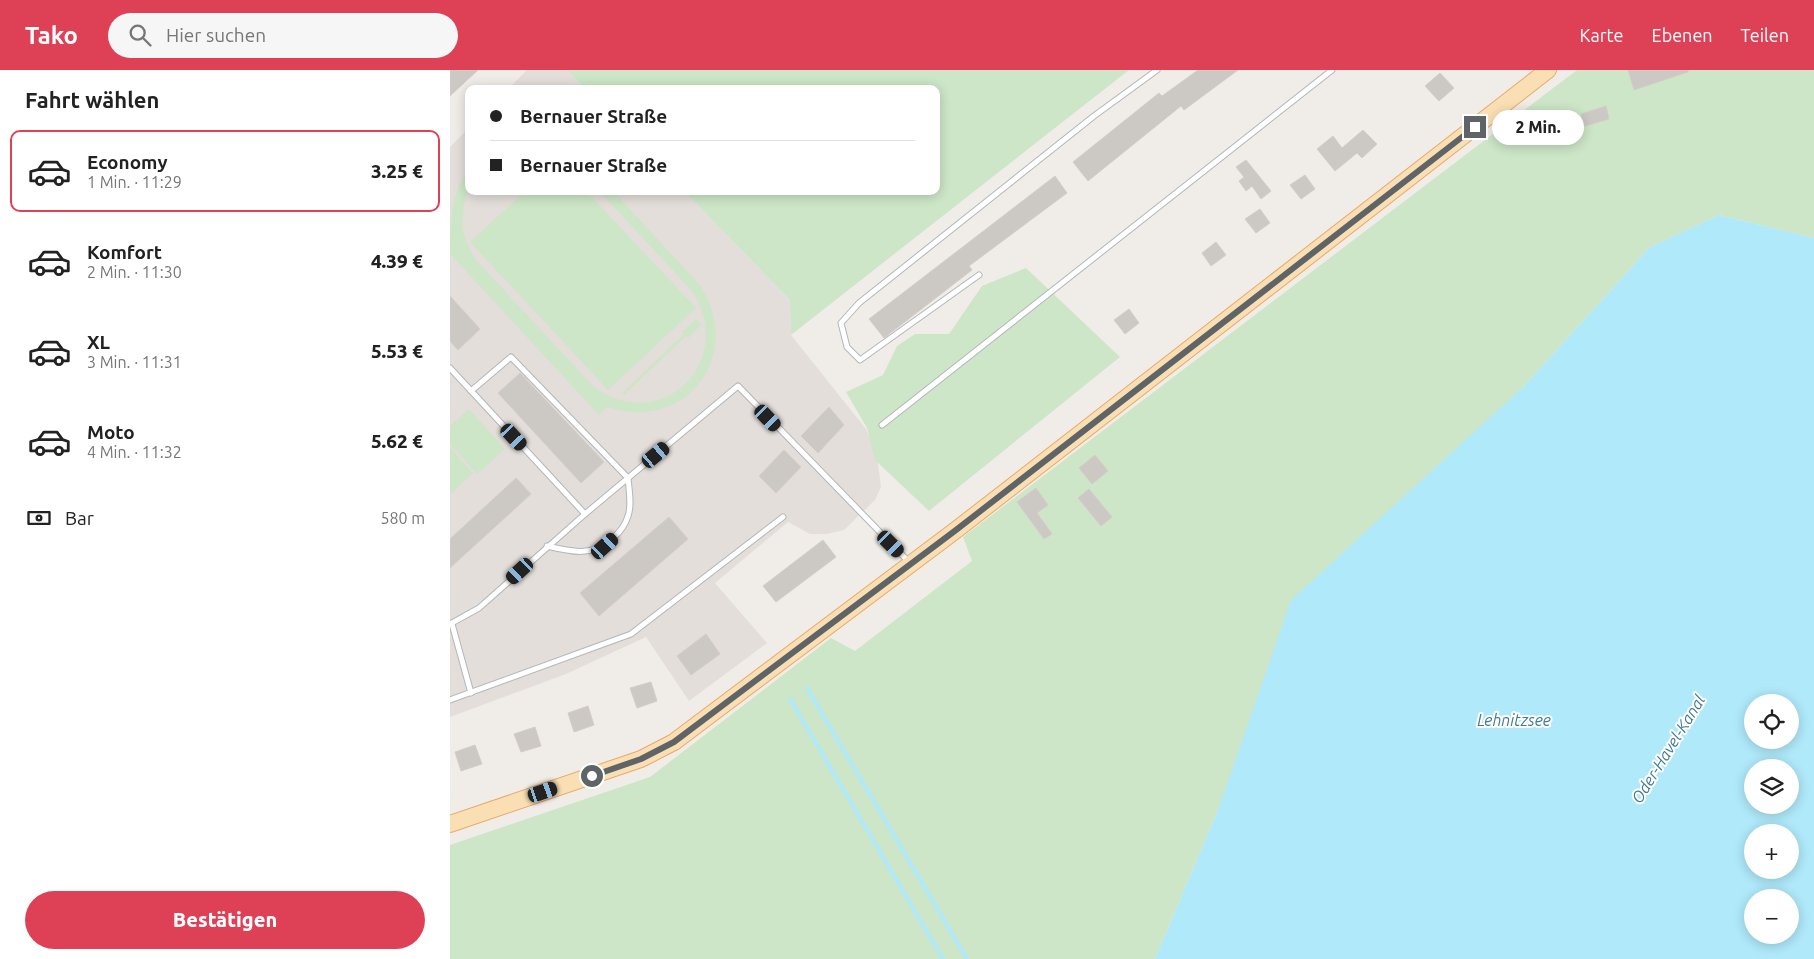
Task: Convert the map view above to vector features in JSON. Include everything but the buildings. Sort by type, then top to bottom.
[{"type":"main road","points":[[450,824],[641,759],[674,742],[911,564],[1548,70]]},
{"type":"lane","points":[[979,275],[860,360],[847,347],[841,323],[859,303],[1094,116],[1157,70]]},
{"type":"lane","points":[[882,425],[1332,70]]},
{"type":"lane","points":[[471,391],[510,357],[628,478],[629,515],[623,529],[605,546],[590,552],[571,552],[547,546]]},
{"type":"lane","points":[[450,368],[585,514]]},
{"type":"lane","points":[[470,693],[451,624],[479,608],[547,546],[738,386],[911,564]]},
{"type":"lane","points":[[450,700],[631,634],[783,517]]},
{"type":"shaded area","points":[[527,70],[567,70],[581,85],[512,85]]},
{"type":"shaded area","points":[[465,132],[465,195],[688,195],[790,300],[791,335],[866,429],[877,456],[881,487],[875,500],[844,530],[827,534],[810,534],[788,522],[715,583],[767,643],[689,701],[646,637],[566,674],[450,717],[450,147]]},
{"type":"green space","points":[[567,70],[1129,70],[791,335],[790,300],[688,195],[940,195],[940,85],[581,85]]},
{"type":"green space","points":[[1577,70],[1814,70],[1814,238],[1719,215],[1650,247],[1523,387],[1218,810],[1155,959],[450,959],[450,845],[650,777],[831,638],[855,651],[972,561],[963,537]]},
{"type":"green space","points":[[465,175],[464,235],[477,261],[593,386],[619,399],[644,403],[666,397],[685,384],[699,365],[706,343],[704,317],[692,291],[603,195],[617,195],[701,286],[713,312],[716,338],[711,362],[700,382],[683,399],[661,409],[635,412],[607,407],[599,415],[450,254],[452,210]]},
{"type":"green space","points":[[521,195],[590,195],[696,308],[608,390],[470,242]]},
{"type":"green space","points":[[1026,268],[1120,357],[929,511],[875,460],[867,428],[846,392],[883,375],[897,346],[915,334],[949,334],[982,286]]},
{"type":"green space","points":[[696,319],[701,325],[688,338],[686,336],[624,395],[622,393],[684,334],[682,332]]},
{"type":"green space","points":[[469,409],[505,449],[477,474],[450,444],[450,426]]},
{"type":"green space","points":[[450,448],[473,473],[450,494]]},
{"type":"water","name":"Lehnitzsee","points":[[1719,215],[1814,238],[1814,959],[1155,959],[1218,810],[1291,600],[1523,387],[1650,247]]},
{"type":"waterway","points":[[807,688],[967,959]]},
{"type":"waterway","points":[[790,699],[943,959]]},
{"type":"route","points":[[592,776],[641,759],[674,742],[956,530],[1475,127]]},
{"type":"water label","name":"Oder-Havel-Kanal","points":[[1668,749]]}]
